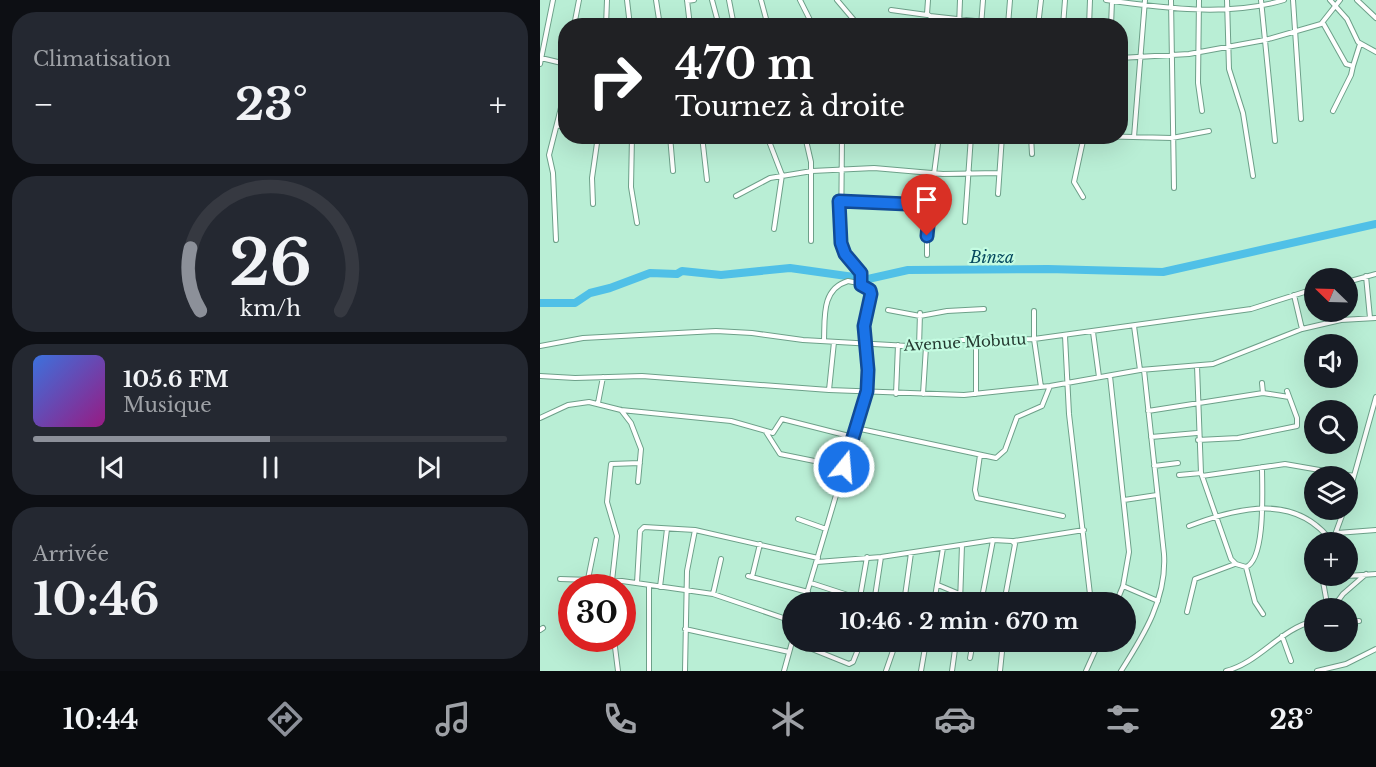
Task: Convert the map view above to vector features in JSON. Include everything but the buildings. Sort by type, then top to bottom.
[{"type":"street","points":[[540,64],[553,0]]},
{"type":"street","points":[[576,18],[579,0]]},
{"type":"street","points":[[606,18],[607,0]]},
{"type":"street","points":[[627,0],[629,18]]},
{"type":"street","points":[[656,0],[659,18]]},
{"type":"street","points":[[689,18],[687,0],[694,0]]},
{"type":"street","points":[[712,0],[717,18]]},
{"type":"street","points":[[729,0],[732,18]]},
{"type":"street","points":[[761,0],[766,18]]},
{"type":"street","points":[[800,0],[809,18]]},
{"type":"street","points":[[837,0],[852,18]]},
{"type":"street","points":[[928,0],[928,15]]},
{"type":"street","points":[[891,10],[959,18],[960,0]]},
{"type":"street","points":[[981,18],[983,0]]},
{"type":"street","points":[[1009,18],[1010,0]]},
{"type":"street","points":[[1039,18],[1041,0]]},
{"type":"street","points":[[1064,18],[1065,0]]},
{"type":"street","points":[[1089,18],[1090,0]]},
{"type":"street","points":[[1106,0],[1145,6],[1227,9],[1261,7],[1284,0]]},
{"type":"street","points":[[1111,18],[1112,0]]},
{"type":"street","points":[[1134,137],[1145,0]]},
{"type":"street","points":[[1171,0],[1174,188]]},
{"type":"street","points":[[1199,0],[1198,83],[1202,111]]},
{"type":"street","points":[[1227,0],[1229,69],[1243,112],[1253,176]]},
{"type":"street","points":[[1261,0],[1275,141]]},
{"type":"street","points":[[1293,0],[1301,119]]},
{"type":"street","points":[[1330,0],[1347,19],[1360,44],[1376,52]]},
{"type":"street","points":[[1128,58],[1199,52],[1265,40],[1323,23],[1334,5],[1340,0]]},
{"type":"street","points":[[1357,0],[1376,18]]},
{"type":"street","points":[[1323,23],[1346,64],[1353,66]]},
{"type":"street","points":[[1333,111],[1352,75],[1360,44]]},
{"type":"street","points":[[541,58],[558,62]]},
{"type":"street","points":[[555,240],[553,173],[549,155],[558,121]]},
{"type":"street","points":[[1128,137],[1172,138],[1209,131]]},
{"type":"street","points":[[593,204],[593,171],[597,144]]},
{"type":"street","points":[[632,144],[631,187],[637,223]]},
{"type":"street","points":[[671,144],[673,171]]},
{"type":"street","points":[[703,144],[707,180]]},
{"type":"street","points":[[770,144],[782,175],[774,229]]},
{"type":"street","points":[[807,144],[812,171],[811,241]]},
{"type":"street","points":[[760,544],[750,576],[808,592],[867,391],[864,326],[871,291],[862,281],[843,249],[839,201],[842,144]]},
{"type":"street","points":[[927,255],[930,205],[938,144]]},
{"type":"street","points":[[965,222],[971,144]]},
{"type":"street","points":[[998,194],[1001,144]]},
{"type":"street","points":[[1031,144],[1032,154]]},
{"type":"street","points":[[1082,144],[1074,182],[1083,197]]},
{"type":"street","points":[[736,195],[762,181],[782,175],[812,171],[842,169],[934,171],[943,174],[999,173]]},
{"type":"street","points":[[839,201],[930,205]]},
{"type":"street","points":[[1358,279],[1376,274]]},
{"type":"street","points":[[1366,276],[1370,318]]},
{"type":"street","points":[[824,340],[827,301],[830,292],[848,281],[862,281]]},
{"type":"street","name":"Avenue Mobutu","points":[[540,346],[583,338],[716,331],[834,342],[926,347],[976,339],[1034,339],[1093,332],[1251,309],[1304,292]]},
{"type":"street","points":[[1294,295],[1302,329]]},
{"type":"street","points":[[888,310],[920,315],[984,309]]},
{"type":"street","points":[[1034,311],[1034,339],[1041,387]]},
{"type":"street","points":[[919,346],[920,315]]},
{"type":"street","points":[[540,376],[653,376],[896,394],[976,394],[1050,386],[1142,370],[1197,366],[1232,358],[1302,329],[1341,320],[1376,318]]},
{"type":"street","points":[[1120,671],[1144,632],[1158,601],[1165,571],[1148,411],[1134,326]]},
{"type":"street","points":[[1093,332],[1099,377]]},
{"type":"street","points":[[1065,336],[1090,592]]},
{"type":"street","points":[[976,339],[976,394]]},
{"type":"street","points":[[829,390],[834,342]]},
{"type":"street","points":[[896,394],[898,345]]},
{"type":"street","points":[[923,394],[926,347]]},
{"type":"street","points":[[1197,366],[1197,433],[1201,474],[1231,559],[1236,564],[1246,567]]},
{"type":"street","points":[[1110,376],[1129,552],[1121,592]]},
{"type":"street","points":[[598,403],[603,377]]},
{"type":"street","points":[[1262,383],[1263,393]]},
{"type":"street","points":[[856,428],[996,458],[1003,453],[1017,417],[1042,406],[1050,386]]},
{"type":"street","points":[[1198,440],[1238,438],[1294,428],[1298,422],[1287,390]]},
{"type":"street","points":[[1148,411],[1263,393],[1289,397]]},
{"type":"street","points":[[1357,466],[1376,397]]},
{"type":"street","points":[[540,418],[577,402],[598,403],[621,410],[720,419],[766,432],[775,432],[782,419],[853,437]]},
{"type":"street","points":[[621,410],[639,442],[642,458],[638,482]]},
{"type":"street","points":[[766,432],[780,454],[844,467]]},
{"type":"street","points":[[1150,437],[1197,433]]},
{"type":"street","points":[[980,455],[975,490],[977,498],[1063,516]]},
{"type":"street","points":[[613,574],[617,530],[607,502],[612,464],[640,463]]},
{"type":"street","points":[[1154,466],[1178,463]]},
{"type":"street","points":[[1179,475],[1285,464],[1304,467]]},
{"type":"street","points":[[1246,567],[1254,561],[1259,546],[1262,467]]},
{"type":"street","points":[[1124,500],[1157,495]]},
{"type":"street","points":[[1189,526],[1215,516],[1261,508],[1281,508],[1320,525],[1325,532]]},
{"type":"street","points":[[798,519],[826,528]]},
{"type":"street","points":[[782,618],[713,594],[637,583],[640,529],[695,530],[760,544],[817,560],[881,557],[993,540],[1013,542],[1084,530]]},
{"type":"street","points":[[660,587],[667,529]]},
{"type":"street","points":[[685,671],[687,571],[695,530]]},
{"type":"street","points":[[1350,532],[1376,530]]},
{"type":"street","points":[[589,574],[596,540]]},
{"type":"street","points":[[983,592],[993,540]]},
{"type":"street","points":[[1006,592],[1015,544],[1013,542]]},
{"type":"street","points":[[960,592],[962,545]]},
{"type":"street","points":[[936,592],[943,548]]},
{"type":"street","points":[[906,592],[911,553]]},
{"type":"street","points":[[861,592],[867,557]]},
{"type":"street","points":[[876,592],[881,557]]},
{"type":"street","points":[[713,594],[721,559]]},
{"type":"street","points":[[1187,612],[1195,579],[1236,564]]},
{"type":"street","points":[[1246,567],[1255,602],[1263,614]]},
{"type":"street","points":[[1340,598],[1366,574]]},
{"type":"street","points":[[1358,575],[1376,574]]},
{"type":"street","points":[[811,583],[835,592]]},
{"type":"street","points":[[649,585],[649,671]]},
{"type":"street","points":[[938,585],[952,592]]},
{"type":"street","points":[[1123,586],[1158,601]]},
{"type":"street","points":[[1226,671],[1263,654],[1282,636],[1304,625]]},
{"type":"street","points":[[685,629],[782,650]]},
{"type":"street","points":[[1282,636],[1291,660]]},
{"type":"street","points":[[1317,671],[1337,666],[1376,649]]},
{"type":"street","points":[[616,652],[618,671]]},
{"type":"street","points":[[784,671],[789,652]]},
{"type":"street","points":[[819,652],[849,664],[853,662],[857,652]]},
{"type":"street","points":[[886,671],[893,652]]},
{"type":"street","points":[[921,671],[925,652]]},
{"type":"street","points":[[952,671],[955,652]]},
{"type":"street","points":[[970,658],[971,652]]},
{"type":"street","points":[[1000,671],[1002,652]]},
{"type":"street","points":[[1086,671],[1095,652]]},
{"type":"street","points":[[1334,671],[1337,666]]},
{"type":"waterway","name":"Binza","points":[[540,303],[575,303],[590,293],[650,273],[677,274],[682,271],[721,275],[790,268],[868,279],[908,270],[1048,269],[1163,272],[1376,224]]},
{"type":"route","points":[[844,467],[869,378],[864,326],[871,291],[861,285],[861,273],[848,259],[843,249],[840,237],[839,201],[930,205],[927,236]]}]
